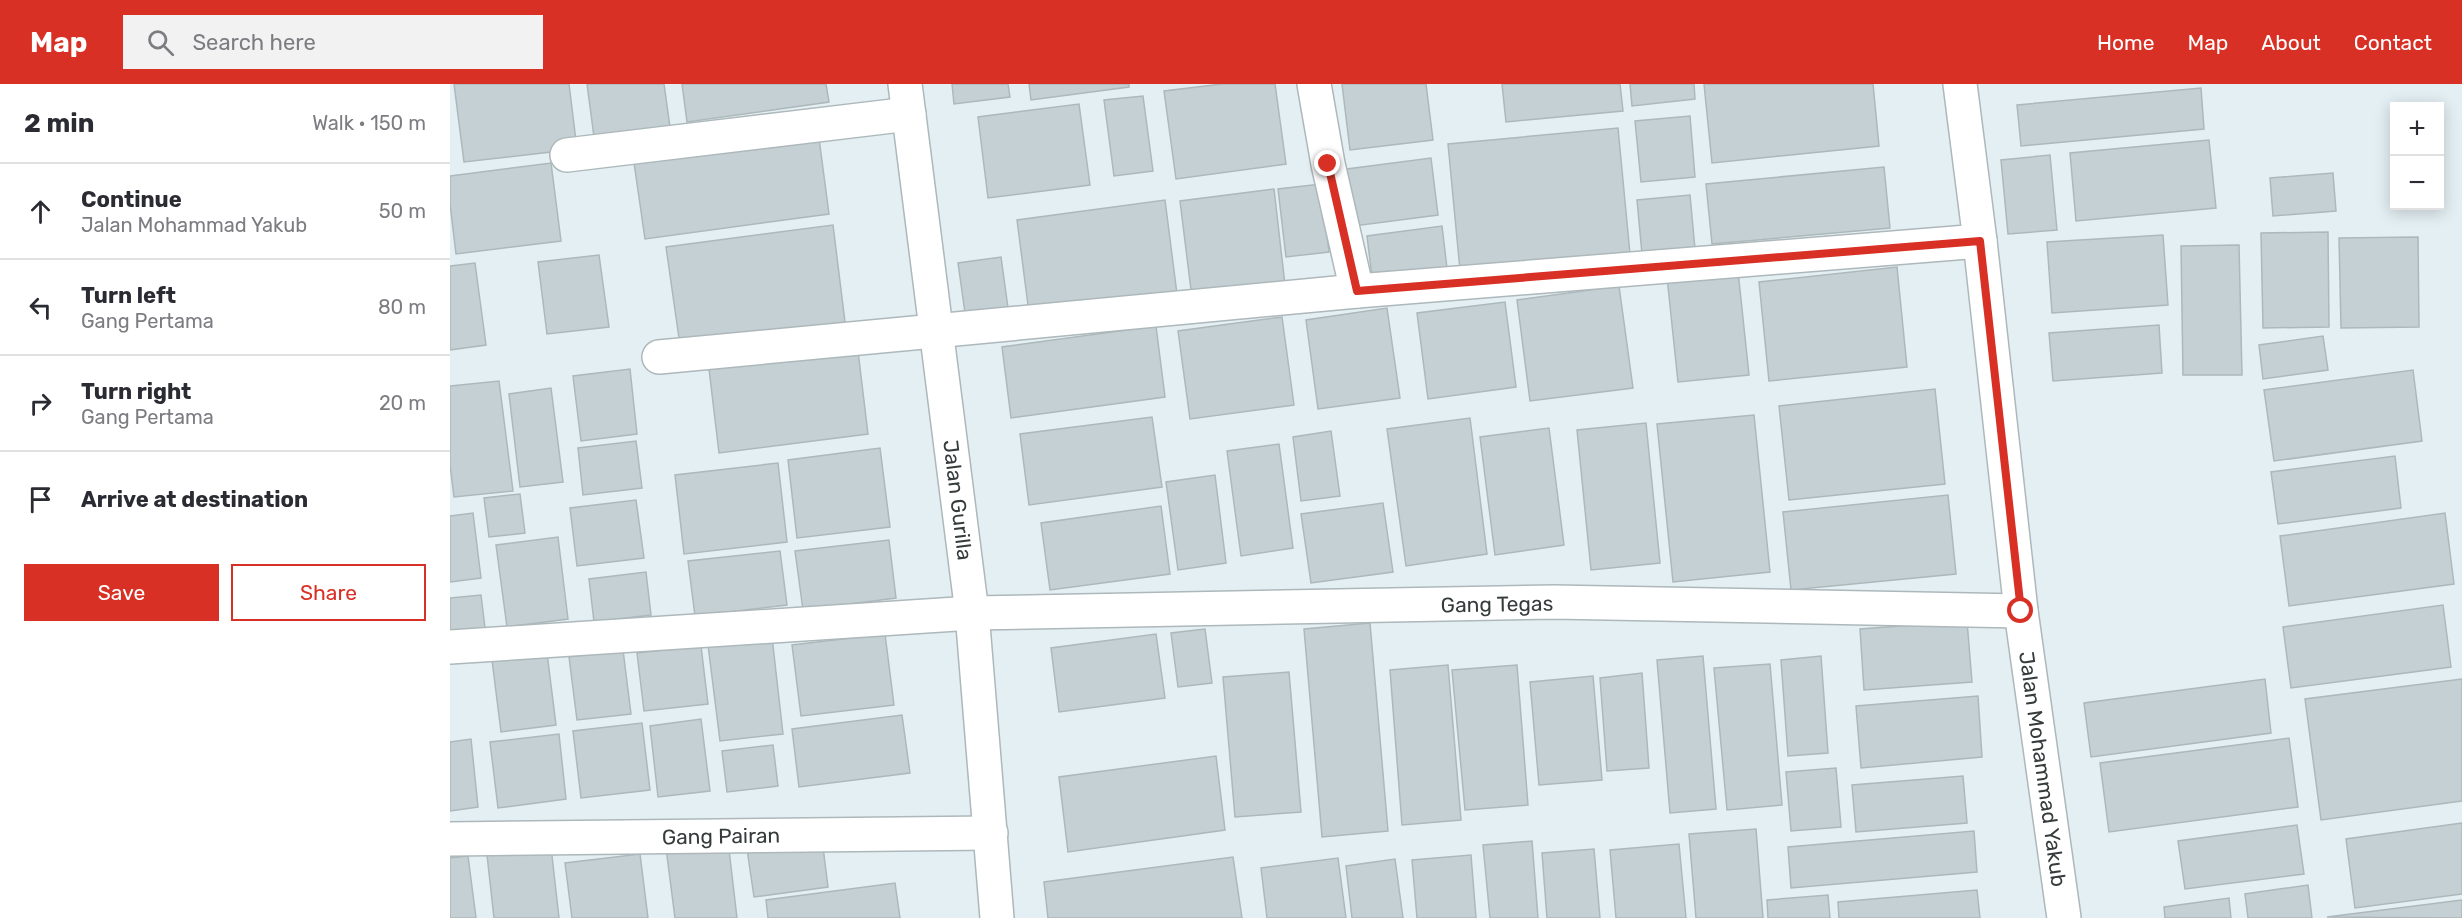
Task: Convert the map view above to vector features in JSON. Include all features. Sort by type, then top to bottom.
[{"type":"street","points":[[1314,84],[1328,164],[1357,291]]},
{"type":"street","name":"Jalan Mohammad Yakub","points":[[1960,84],[1980,241],[2021,611],[2064,918]]},
{"type":"street","points":[[567,155],[907,99]]},
{"type":"street","name":"Jalan Gurilla","points":[[907,99],[972,613],[997,918]]},
{"type":"street","points":[[659,357],[1357,291],[1980,241]]},
{"type":"street","name":"Gang Tegas","points":[[450,647],[972,613],[1554,602],[2021,611]]},
{"type":"street","name":"Gang Pairan","points":[[450,839],[991,833]]},
{"type":"building","points":[[454,84],[569,84],[577,149],[464,162]]},
{"type":"building","points":[[587,84],[664,84],[670,127],[594,137]]},
{"type":"building","points":[[682,84],[826,84],[829,102],[687,122]]},
{"type":"building","points":[[952,84],[1008,84],[1010,97],[954,104]]},
{"type":"building","points":[[1029,84],[1129,84],[1129,87],[1031,100]]},
{"type":"building","points":[[1222,84],[1275,84],[1286,164],[1176,179],[1164,91]]},
{"type":"building","points":[[1342,84],[1426,84],[1433,140],[1350,150]]},
{"type":"building","points":[[1502,84],[1620,84],[1623,111],[1506,122]]},
{"type":"building","points":[[1630,84],[1694,84],[1695,99],[1632,106]]},
{"type":"building","points":[[1704,84],[1873,84],[1879,146],[1712,163]]},
{"type":"building","points":[[2201,88],[2204,129],[2021,146],[2017,105]]},
{"type":"building","points":[[1143,96],[1153,171],[1114,176],[1104,100]]},
{"type":"building","points":[[1079,104],[1090,185],[988,198],[978,117]]},
{"type":"building","points":[[1690,116],[1695,177],[1641,182],[1635,121]]},
{"type":"building","points":[[817,123],[829,214],[645,239],[632,149]]},
{"type":"building","points":[[1618,128],[1630,254],[1460,270],[1448,144]]},
{"type":"building","points":[[2209,140],[2216,208],[2076,221],[2070,153]]},
{"type":"building","points":[[2050,155],[2057,230],[2008,234],[2001,160]]},
{"type":"building","points":[[1431,158],[1438,215],[1354,226],[1347,169]]},
{"type":"building","points":[[551,163],[561,241],[456,254],[450,204],[450,176]]},
{"type":"building","points":[[1884,167],[1890,228],[1712,244],[1706,184]]},
{"type":"building","points":[[2333,173],[2336,211],[2273,216],[2270,178]]},
{"type":"building","points":[[1321,184],[1329,252],[1286,257],[1278,189]]},
{"type":"building","points":[[1274,189],[1285,285],[1192,298],[1180,201]]},
{"type":"building","points":[[1690,195],[1695,249],[1642,254],[1637,200]]},
{"type":"building","points":[[1165,200],[1177,294],[1029,313],[1017,220]]},
{"type":"building","points":[[833,225],[845,322],[680,345],[666,247]]},
{"type":"building","points":[[1442,226],[1447,268],[1372,277],[1367,236]]},
{"type":"building","points":[[2328,232],[2329,327],[2263,328],[2261,233]]},
{"type":"building","points":[[2163,235],[2168,305],[2052,313],[2047,242]]},
{"type":"building","points":[[2418,237],[2419,327],[2341,328],[2339,238]]},
{"type":"building","points":[[2239,245],[2242,375],[2183,375],[2181,246]]},
{"type":"building","points":[[599,255],[609,327],[547,334],[538,262]]},
{"type":"building","points":[[1001,257],[1009,315],[966,320],[958,263]]},
{"type":"building","points":[[475,263],[486,345],[450,350],[450,266]]},
{"type":"building","points":[[1897,267],[1907,367],[1769,381],[1759,282]]},
{"type":"building","points":[[1738,271],[1749,375],[1678,382],[1667,277]]},
{"type":"building","points":[[1619,286],[1633,388],[1530,401],[1517,300]]},
{"type":"building","points":[[1505,302],[1516,387],[1428,399],[1417,313]]},
{"type":"building","points":[[1387,308],[1400,398],[1318,409],[1306,320]]},
{"type":"building","points":[[1282,317],[1294,405],[1190,419],[1178,331]]},
{"type":"building","points":[[2159,325],[2162,373],[2053,381],[2049,333]]},
{"type":"building","points":[[1156,326],[1165,397],[1011,418],[1002,347]]},
{"type":"building","points":[[2323,336],[2328,370],[2263,379],[2259,345]]},
{"type":"building","points":[[858,351],[868,434],[719,453],[709,369]]},
{"type":"building","points":[[630,369],[637,434],[581,441],[573,376]]},
{"type":"building","points":[[2413,370],[2422,441],[2274,461],[2264,390]]},
{"type":"building","points":[[499,381],[513,491],[454,497],[450,465],[450,386]]},
{"type":"building","points":[[551,388],[563,482],[520,487],[509,394]]},
{"type":"building","points":[[1935,389],[1945,484],[1789,500],[1779,406]]},
{"type":"building","points":[[1754,415],[1770,572],[1673,582],[1657,424]]},
{"type":"building","points":[[1152,417],[1162,487],[1029,505],[1020,434]]},
{"type":"building","points":[[1470,418],[1487,554],[1406,566],[1387,429]]},
{"type":"building","points":[[1646,423],[1660,563],[1591,570],[1577,430]]},
{"type":"building","points":[[1549,428],[1564,545],[1495,555],[1480,437]]},
{"type":"building","points":[[1331,431],[1340,496],[1301,501],[1293,437]]},
{"type":"building","points":[[636,441],[642,488],[583,495],[578,448]]},
{"type":"building","points":[[1279,444],[1293,548],[1241,556],[1227,451]]},
{"type":"building","points":[[880,448],[890,527],[797,538],[788,460]]},
{"type":"building","points":[[2395,456],[2401,508],[2278,524],[2271,472]]},
{"type":"building","points":[[778,463],[787,542],[684,554],[675,475]]},
{"type":"building","points":[[1215,475],[1226,563],[1178,570],[1166,482]]},
{"type":"building","points":[[520,494],[525,533],[489,537],[484,498]]},
{"type":"building","points":[[1948,495],[1956,574],[1791,590],[1783,512]]},
{"type":"building","points":[[636,500],[644,558],[577,566],[570,508]]},
{"type":"building","points":[[1383,503],[1393,572],[1311,583],[1301,514]]},
{"type":"building","points":[[1161,506],[1170,574],[1050,590],[1041,523]]},
{"type":"building","points":[[473,513],[481,578],[450,582],[450,516]]},
{"type":"building","points":[[2445,513],[2454,584],[2289,606],[2280,536]]},
{"type":"building","points":[[558,537],[568,619],[507,627],[496,545]]},
{"type":"building","points":[[889,540],[896,598],[803,610],[795,551]]},
{"type":"building","points":[[780,551],[787,605],[695,616],[688,561]]},
{"type":"building","points":[[646,572],[651,615],[594,622],[589,579]]},
{"type":"building","points":[[481,595],[485,628],[450,632],[450,598]]},
{"type":"building","points":[[2443,605],[2451,667],[2291,688],[2283,627]]},
{"type":"building","points":[[1967,621],[1972,682],[1864,690],[1860,629]]},
{"type":"building","points":[[1370,623],[1388,831],[1322,837],[1304,629]]},
{"type":"building","points":[[1205,629],[1212,683],[1178,687],[1171,633]]},
{"type":"building","points":[[885,634],[894,705],[801,716],[792,645]]},
{"type":"building","points":[[1156,634],[1165,698],[1059,712],[1051,648]]},
{"type":"building","points":[[772,637],[783,734],[720,741],[708,645]]},
{"type":"building","points":[[701,646],[708,704],[644,711],[637,653]]},
{"type":"building","points":[[623,650],[631,714],[577,720],[569,657]]},
{"type":"building","points":[[547,653],[556,725],[501,732],[492,660]]},
{"type":"building","points":[[1703,656],[1716,809],[1670,813],[1657,660]]},
{"type":"building","points":[[1821,656],[1828,753],[1788,756],[1781,660]]},
{"type":"building","points":[[1770,664],[1782,805],[1727,810],[1714,668]]},
{"type":"building","points":[[1448,665],[1461,820],[1402,825],[1390,670]]},
{"type":"building","points":[[1517,665],[1528,805],[1465,810],[1452,670]]},
{"type":"building","points":[[1289,672],[1301,812],[1235,817],[1223,677]]},
{"type":"building","points":[[1642,673],[1649,768],[1607,771],[1600,678]]},
{"type":"building","points":[[1593,676],[1602,780],[1539,785],[1530,682]]},
{"type":"building","points":[[2265,679],[2271,733],[2091,757],[2084,703]]},
{"type":"building","points":[[2462,679],[2462,801],[2321,820],[2305,699]]},
{"type":"building","points":[[1978,696],[1982,757],[1861,768],[1856,706]]},
{"type":"building","points":[[902,715],[910,773],[799,787],[792,729]]},
{"type":"building","points":[[701,719],[710,791],[658,797],[650,726]]},
{"type":"building","points":[[642,723],[650,790],[581,798],[573,731]]},
{"type":"building","points":[[559,734],[566,799],[498,808],[490,742]]},
{"type":"building","points":[[2289,738],[2298,807],[2109,832],[2100,763]]},
{"type":"building","points":[[471,739],[478,807],[450,811],[450,742]]},
{"type":"building","points":[[773,745],[778,786],[727,792],[722,751]]},
{"type":"building","points":[[1216,756],[1225,830],[1068,852],[1059,777]]},
{"type":"building","points":[[1836,768],[1841,827],[1791,831],[1786,772]]},
{"type":"building","points":[[1963,776],[1967,823],[1856,832],[1852,785]]},
{"type":"building","points":[[2462,823],[2462,894],[2355,908],[2346,839]]},
{"type":"building","points":[[2297,825],[2304,874],[2185,889],[2178,841]]},
{"type":"building","points":[[1756,829],[1763,918],[1696,918],[1689,834]]},
{"type":"building","points":[[1974,831],[1977,872],[1791,888],[1788,847]]},
{"type":"building","points":[[822,839],[828,887],[754,897],[747,849]]},
{"type":"building","points":[[728,841],[737,918],[675,918],[666,848]]},
{"type":"building","points":[[1532,841],[1538,918],[1490,918],[1483,845]]},
{"type":"building","points":[[1679,844],[1686,918],[1616,918],[1610,850]]},
{"type":"building","points":[[551,847],[559,918],[494,918],[487,855]]},
{"type":"building","points":[[1594,849],[1600,918],[1547,918],[1542,853]]},
{"type":"building","points":[[640,854],[648,918],[572,918],[565,863]]},
{"type":"building","points":[[1471,855],[1476,918],[1417,918],[1412,860]]},
{"type":"building","points":[[468,856],[476,918],[450,918],[450,858]]},
{"type":"building","points":[[1233,857],[1242,918],[1048,918],[1044,882]]},
{"type":"building","points":[[1338,858],[1346,918],[1267,918],[1261,868]]},
{"type":"building","points":[[1395,859],[1403,918],[1352,918],[1346,866]]},
{"type":"building","points":[[895,883],[900,918],[768,918],[766,900]]},
{"type":"building","points":[[2308,885],[2312,918],[2248,918],[2245,894]]},
{"type":"building","points":[[1977,890],[1980,918],[1839,918],[1838,902]]},
{"type":"building","points":[[1828,895],[1830,918],[1768,918],[1767,900]]},
{"type":"building","points":[[2229,898],[2231,918],[2165,918],[2164,907]]},
{"type":"building","points":[[2462,900],[2462,918],[2327,917]]},
{"type":"route","points":[[1328,164],[1357,291],[1980,241],[2021,611]]}]
